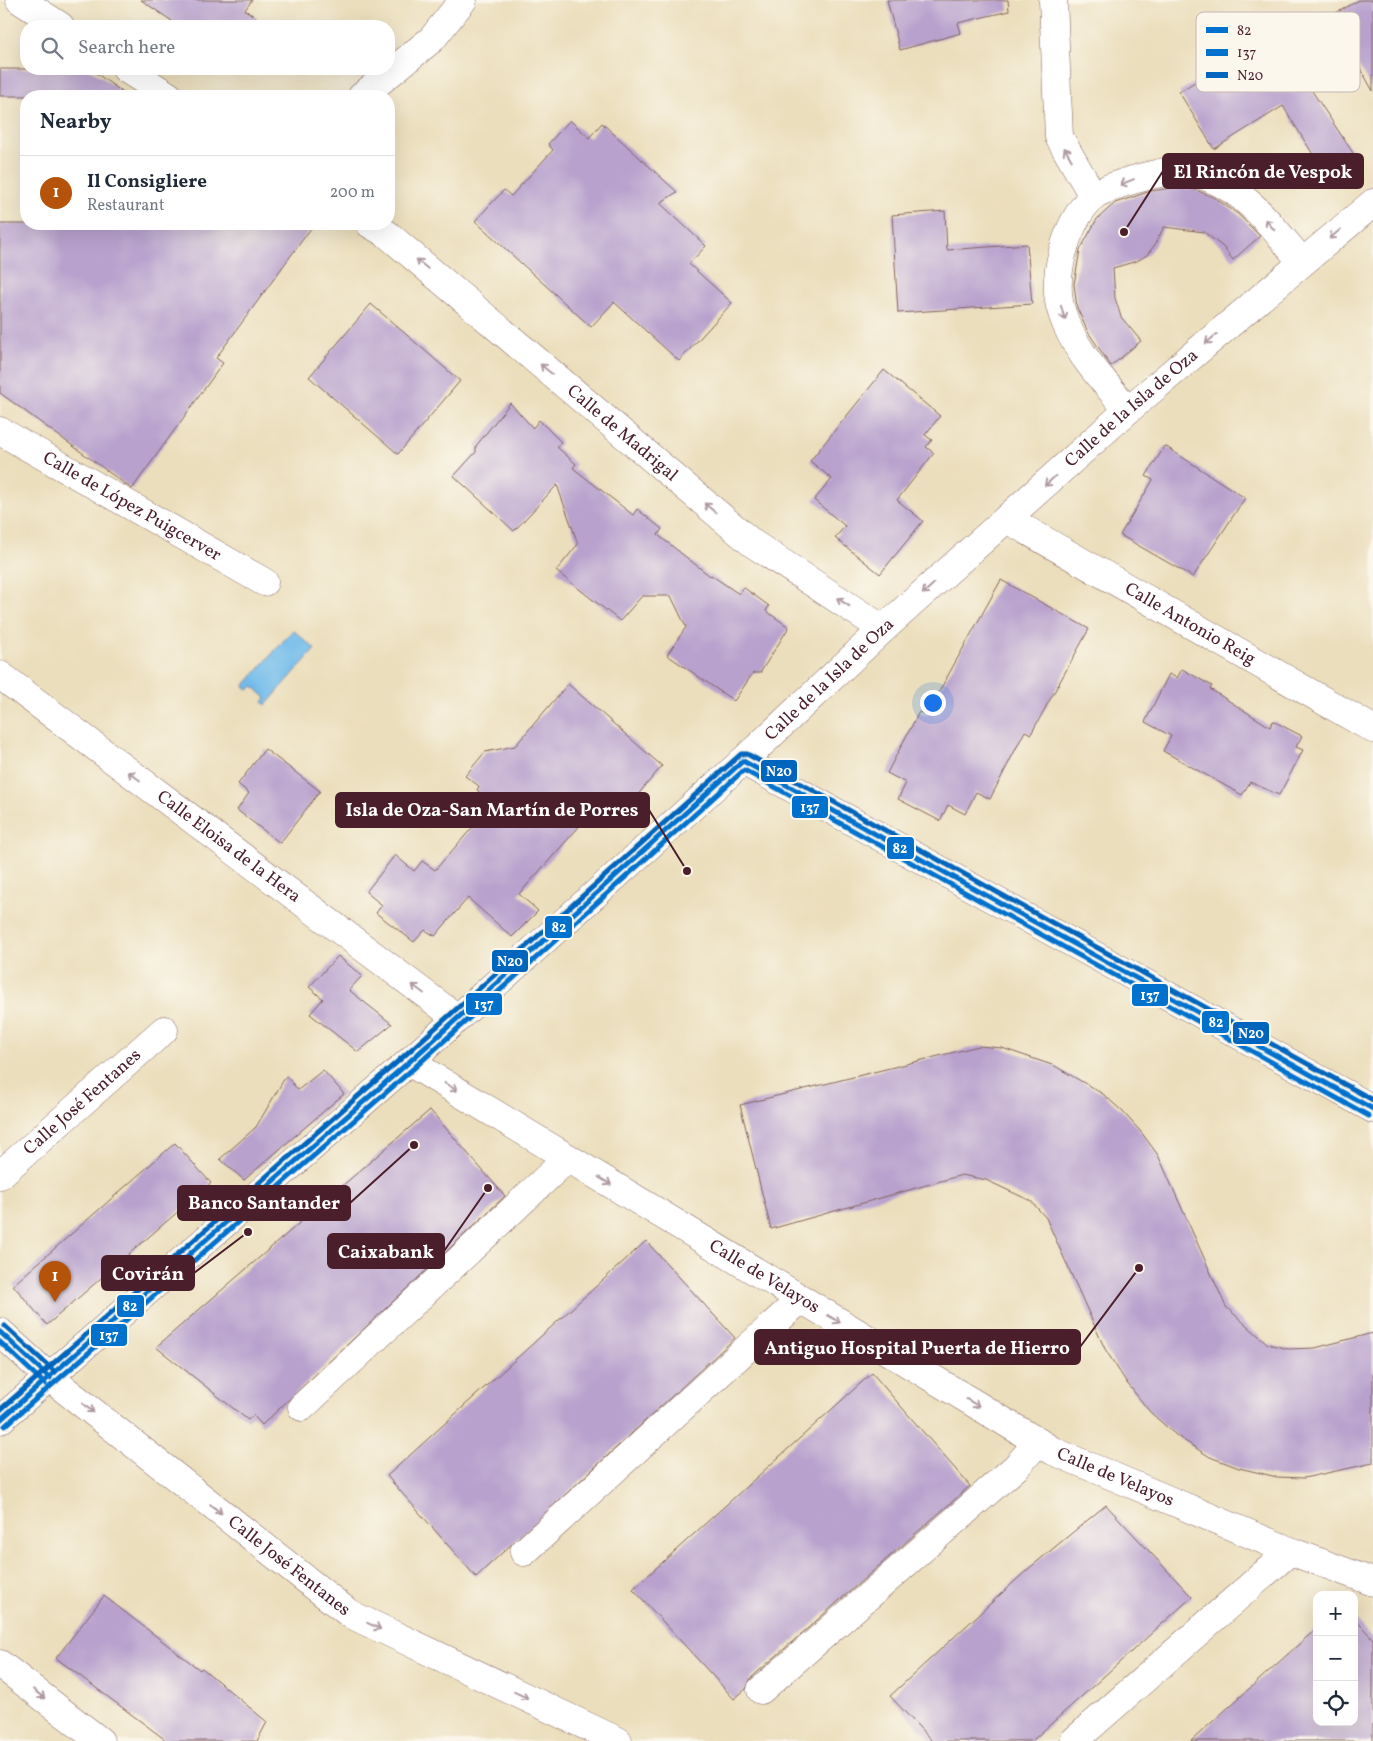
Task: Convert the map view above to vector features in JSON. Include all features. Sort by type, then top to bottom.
[{"type":"street","points":[[20,0],[51,20]]},
{"type":"street","points":[[395,69],[432,39],[463,0]]},
{"type":"street","points":[[1053,0],[1058,137],[1093,196]]},
{"type":"street","points":[[136,75],[159,90]]},
{"type":"street","points":[[369,90],[388,75]]},
{"type":"street","points":[[1128,410],[1084,355],[1071,335],[1061,312],[1058,281],[1061,260],[1070,231],[1093,196],[1134,179],[1177,170],[1206,177],[1232,189],[1252,205],[1302,262]]},
{"type":"street","name":"Calle de la Isla de Oza","points":[[0,1420],[409,1062],[743,761],[883,629],[1128,410],[1373,203]]},
{"type":"street","name":"Calle de Madrigal","points":[[379,230],[394,240],[752,543],[883,629]]},
{"type":"street","name":"Calle de López Puigcerver","points":[[0,431],[264,582]]},
{"type":"street","name":"Calle Antonio Reig","points":[[1007,520],[1373,729]]},
{"type":"street","name":"Calle Eloisa de la Hera","points":[[0,676],[457,1018]]},
{"type":"street","points":[[743,761],[1373,1109]]},
{"type":"street","name":"Calle José Fentanes","points":[[0,1175],[164,1030]]},
{"type":"street","name":"Calle de Velayos","points":[[409,1062],[1052,1451],[1290,1551],[1373,1582]]},
{"type":"street","points":[[302,1406],[568,1158]]},
{"type":"street","points":[[524,1552],[801,1299]]},
{"type":"street","name":"Calle José Fentanes","points":[[0,1332],[50,1378],[350,1614],[618,1741]]},
{"type":"street","points":[[761,1690],[1016,1467],[1038,1442]]},
{"type":"street","points":[[1074,1741],[1290,1551]]},
{"type":"street","points":[[0,1664],[100,1741]]},
{"type":"water","points":[[293,630],[315,649],[266,705],[263,702],[266,698],[253,686],[249,690],[244,686]]},
{"type":"building","points":[[141,0],[252,0],[245,10],[257,18],[256,20],[171,20]]},
{"type":"building","points":[[887,0],[1008,0],[1009,11],[958,23],[961,33],[900,50]]},
{"type":"building","points":[[1359,0],[1373,0],[1373,91],[1360,68],[1360,12],[1338,12]]},
{"type":"building","points":[[0,69],[20,69],[20,75],[98,75],[120,90],[20,90],[20,96],[0,96]]},
{"type":"building","points":[[1196,81],[1196,92],[1313,92],[1353,153],[1325,174],[1283,106],[1214,149],[1179,92]]},
{"type":"building","points":[[570,120],[589,138],[602,123],[677,192],[660,203],[706,246],[689,264],[732,303],[679,361],[614,302],[591,327],[475,221],[504,190],[511,196],[553,150],[548,144]]},
{"type":"building","points":[[1178,187],[1196,190],[1215,198],[1238,214],[1260,236],[1233,260],[1223,247],[1204,232],[1164,227],[1147,255],[1137,261],[1113,268],[1115,298],[1121,317],[1141,341],[1111,366],[1088,332],[1077,308],[1074,284],[1080,250],[1097,219],[1115,203],[1151,191]]},
{"type":"building","points":[[945,211],[947,250],[1027,244],[1032,304],[898,313],[892,215]]},
{"type":"building","points":[[0,224],[20,224],[20,230],[310,230],[216,358],[223,363],[132,489],[0,393]]},
{"type":"building","points":[[371,304],[460,381],[398,454],[309,377]]},
{"type":"building","points":[[884,370],[940,416],[925,435],[932,440],[926,447],[934,453],[897,500],[923,521],[880,574],[835,538],[845,526],[814,500],[832,479],[810,461]]},
{"type":"building","points":[[510,403],[533,428],[539,420],[561,442],[557,447],[576,464],[573,468],[633,515],[637,509],[662,529],[658,535],[710,576],[739,594],[743,587],[769,606],[766,611],[789,627],[760,673],[753,673],[734,701],[667,655],[686,627],[671,596],[642,596],[620,621],[556,571],[578,544],[557,485],[514,531],[454,476],[476,452],[476,446]]},
{"type":"building","points":[[1165,446],[1245,498],[1193,577],[1120,535],[1153,480],[1146,476]]},
{"type":"building","points":[[1001,580],[1089,629],[1031,734],[1025,731],[990,799],[976,792],[965,814],[948,805],[940,821],[898,799],[906,783],[887,773],[919,712],[926,715]]},
{"type":"building","points":[[1182,669],[1212,686],[1210,689],[1270,727],[1273,721],[1302,736],[1296,747],[1303,750],[1279,795],[1250,782],[1242,795],[1163,751],[1171,736],[1145,722],[1169,674],[1177,678]]},
{"type":"building","points":[[568,684],[662,766],[619,817],[602,801],[519,894],[538,911],[512,937],[468,898],[435,936],[425,930],[414,942],[376,913],[382,905],[366,892],[395,855],[414,871],[422,861],[435,870],[493,804],[477,790],[479,786],[465,776],[485,752],[515,746]]},
{"type":"building","points":[[265,749],[320,791],[280,843],[237,810],[249,793],[238,784]]},
{"type":"building","points":[[338,956],[362,976],[349,990],[392,1024],[358,1052],[310,1014],[323,999],[309,987]]},
{"type":"building","points":[[979,1046],[1002,1048],[1055,1066],[1103,1094],[1122,1111],[1158,1155],[1226,1307],[1268,1344],[1288,1349],[1315,1348],[1373,1333],[1373,1463],[1304,1478],[1277,1477],[1239,1468],[1210,1457],[1177,1436],[1150,1412],[1127,1383],[1105,1349],[1046,1218],[1031,1201],[986,1180],[962,1175],[771,1229],[740,1105]]},
{"type":"building","points":[[323,1070],[344,1094],[244,1180],[220,1159],[256,1127],[286,1076],[298,1090]]},
{"type":"building","points":[[430,1110],[505,1196],[262,1425],[253,1415],[248,1420],[156,1347]]},
{"type":"building","points":[[175,1143],[211,1183],[47,1325],[13,1285]]},
{"type":"building","points":[[646,1241],[735,1338],[476,1577],[387,1476]]},
{"type":"building","points":[[872,1373],[970,1486],[751,1678],[746,1689],[734,1699],[633,1589]]},
{"type":"building","points":[[1106,1505],[1192,1597],[1032,1741],[932,1741],[890,1696],[1027,1570]]},
{"type":"building","points":[[104,1596],[200,1670],[202,1668],[267,1722],[257,1741],[167,1741],[56,1658]]},
{"type":"building","points":[[1358,1622],[1373,1639],[1373,1741],[1191,1741],[1313,1632],[1313,1726],[1358,1726]]},
{"type":"transit line","name":"N20","points":[[0,1410],[404,1056],[741,754],[747,754],[1373,1100]]},
{"type":"transit line","name":"82","points":[[743,761],[1373,1109]]},
{"type":"transit line","name":"82","points":[[0,1420],[409,1062],[743,761]]},
{"type":"transit line","name":"137","points":[[5,1426],[414,1068],[744,770],[1369,1116]]},
{"type":"transit line","name":"N20","points":[[5,1326],[55,1372]]},
{"type":"transit line","name":"82","points":[[0,1332],[50,1378]]},
{"type":"transit line","name":"137","points":[[0,1342],[45,1384]]},
{"type":"place","name":"El Rincón de Vespok","points":[[1124,232]]},
{"type":"place","name":"Isla de Oza-San Martín de Porres","points":[[687,871]]},
{"type":"place","name":"Banco Santander","points":[[414,1145]]},
{"type":"place","name":"Caixabank","points":[[488,1188]]},
{"type":"place","name":"Covirán","points":[[248,1232]]},
{"type":"place","name":"Antiguo Hospital Puerta de Hierro","points":[[1139,1268]]},
{"type":"place","name":"Il Consigliere","points":[[55,1302]]}]
